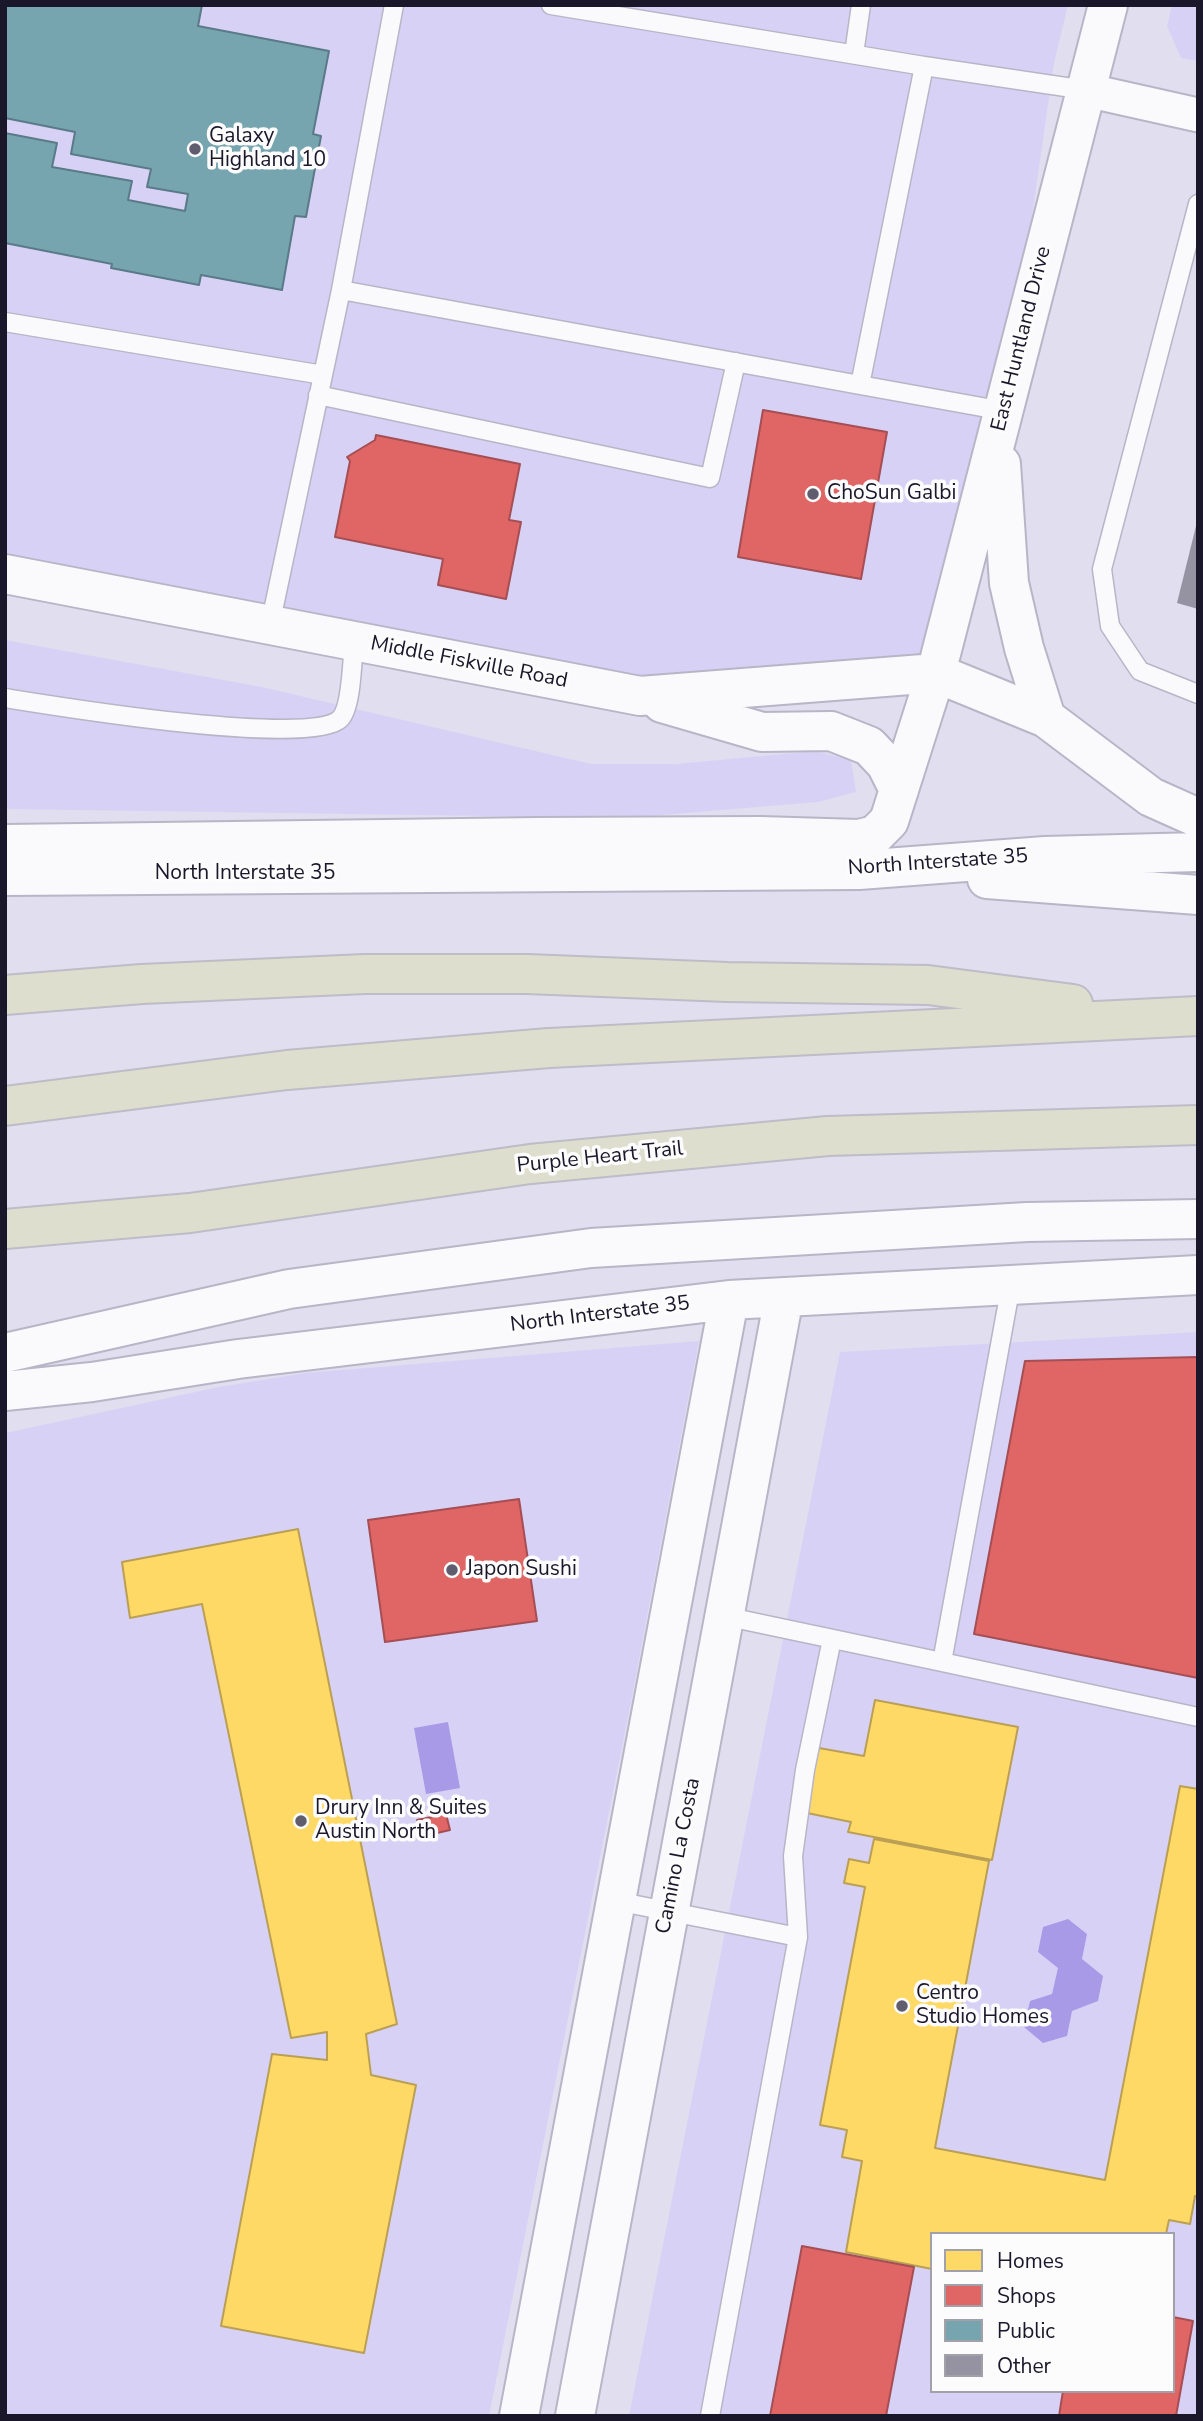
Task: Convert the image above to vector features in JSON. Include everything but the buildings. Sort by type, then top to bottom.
[{"type":"highway","points":[[5,995],[142,984],[365,974],[527,974],[727,982],[928,985],[1183,1016]]},
{"type":"highway","points":[[5,1106],[286,1070],[536,1049],[1183,1016]]},
{"type":"highway","name":"Purple Heart Trail","points":[[5,1229],[190,1213],[530,1164],[828,1136],[1198,1125]]},
{"type":"street","name":"East Huntland Drive","points":[[5,844],[760,836],[859,839],[875,835],[889,821],[936,673],[1108,5]]},
{"type":"street","points":[[1086,90],[1198,115]]},
{"type":"street","points":[[1001,421],[1009,583],[1024,648],[1046,718]]},
{"type":"street","name":"Middle Fiskville Road","points":[[5,574],[640,696],[936,673]]},
{"type":"street","points":[[936,673],[1046,718],[1151,797],[1198,818]]},
{"type":"street","points":[[640,696],[762,732],[831,731],[869,746],[886,764],[899,790]]},
{"type":"street","name":"North Interstate 35","points":[[5,876],[859,870],[1045,856],[1198,852]]},
{"type":"street","points":[[859,870],[1198,895]]},
{"type":"street","points":[[5,1353],[289,1289],[591,1248],[1027,1222],[1198,1219]]},
{"type":"street","name":"North Interstate 35","points":[[5,1391],[92,1382],[237,1359],[729,1300],[1198,1275]]},
{"type":"street","name":"Camino La Costa","points":[[575,2416],[784,1297]]},
{"type":"street","points":[[519,2416],[729,1300]]},
{"type":"lane","points":[[270,625],[341,290],[394,5]]},
{"type":"lane","points":[[551,5],[1086,90]]},
{"type":"lane","points":[[854,54],[861,5]]},
{"type":"lane","points":[[860,385],[924,66]]},
{"type":"lane","points":[[1198,204],[1102,569],[1111,626],[1140,671],[1198,694]]},
{"type":"lane","points":[[341,290],[860,385],[1001,421]]},
{"type":"lane","points":[[5,322],[323,375]]},
{"type":"lane","points":[[318,395],[710,478],[736,362]]},
{"type":"lane","points":[[5,698],[147,720],[296,730],[322,727],[338,721],[346,710],[354,641]]},
{"type":"lane","points":[[942,1662],[1011,1285]]},
{"type":"lane","points":[[724,1616],[1198,1717]]},
{"type":"lane","points":[[709,2416],[798,1937],[793,1856],[805,1770],[832,1639]]},
{"type":"lane","points":[[616,1901],[798,1937]]},
{"type":"shaded area","points":[[5,5],[1068,5],[1054,63],[1004,411],[936,673],[640,696],[5,574]]},
{"type":"shaded area","points":[[1172,5],[1198,5],[1198,61],[1181,58],[1167,26]]},
{"type":"shaded area","points":[[5,640],[262,687],[591,764],[676,764],[815,751],[851,760],[856,792],[818,802],[626,818],[5,809]]},
{"type":"shaded area","points":[[1198,1332],[1198,2416],[629,2416],[840,1352]]},
{"type":"shaded area","points":[[699,1341],[630,1707],[489,2416],[5,2416],[5,1433],[219,1387],[305,1373]]},
{"type":"shaded area","points":[[448,1722],[460,1788],[426,1794],[414,1728]]},
{"type":"shaded area","points":[[1068,1919],[1087,1934],[1082,1959],[1103,1976],[1098,2001],[1072,2011],[1067,2036],[1043,2043],[1024,2027],[1030,2001],[1052,1994],[1058,1968],[1038,1952],[1043,1927]]},
{"type":"place","name":"Galaxy Highland 10","points":[[195,149]]},
{"type":"place","name":"ChoSun Galbi","points":[[813,494]]},
{"type":"place","name":"Japon Sushi","points":[[452,1570]]},
{"type":"place","name":"Drury Inn & Suites Austin North","points":[[301,1821]]},
{"type":"place","name":"Centro Studio Homes","points":[[902,2006]]}]
